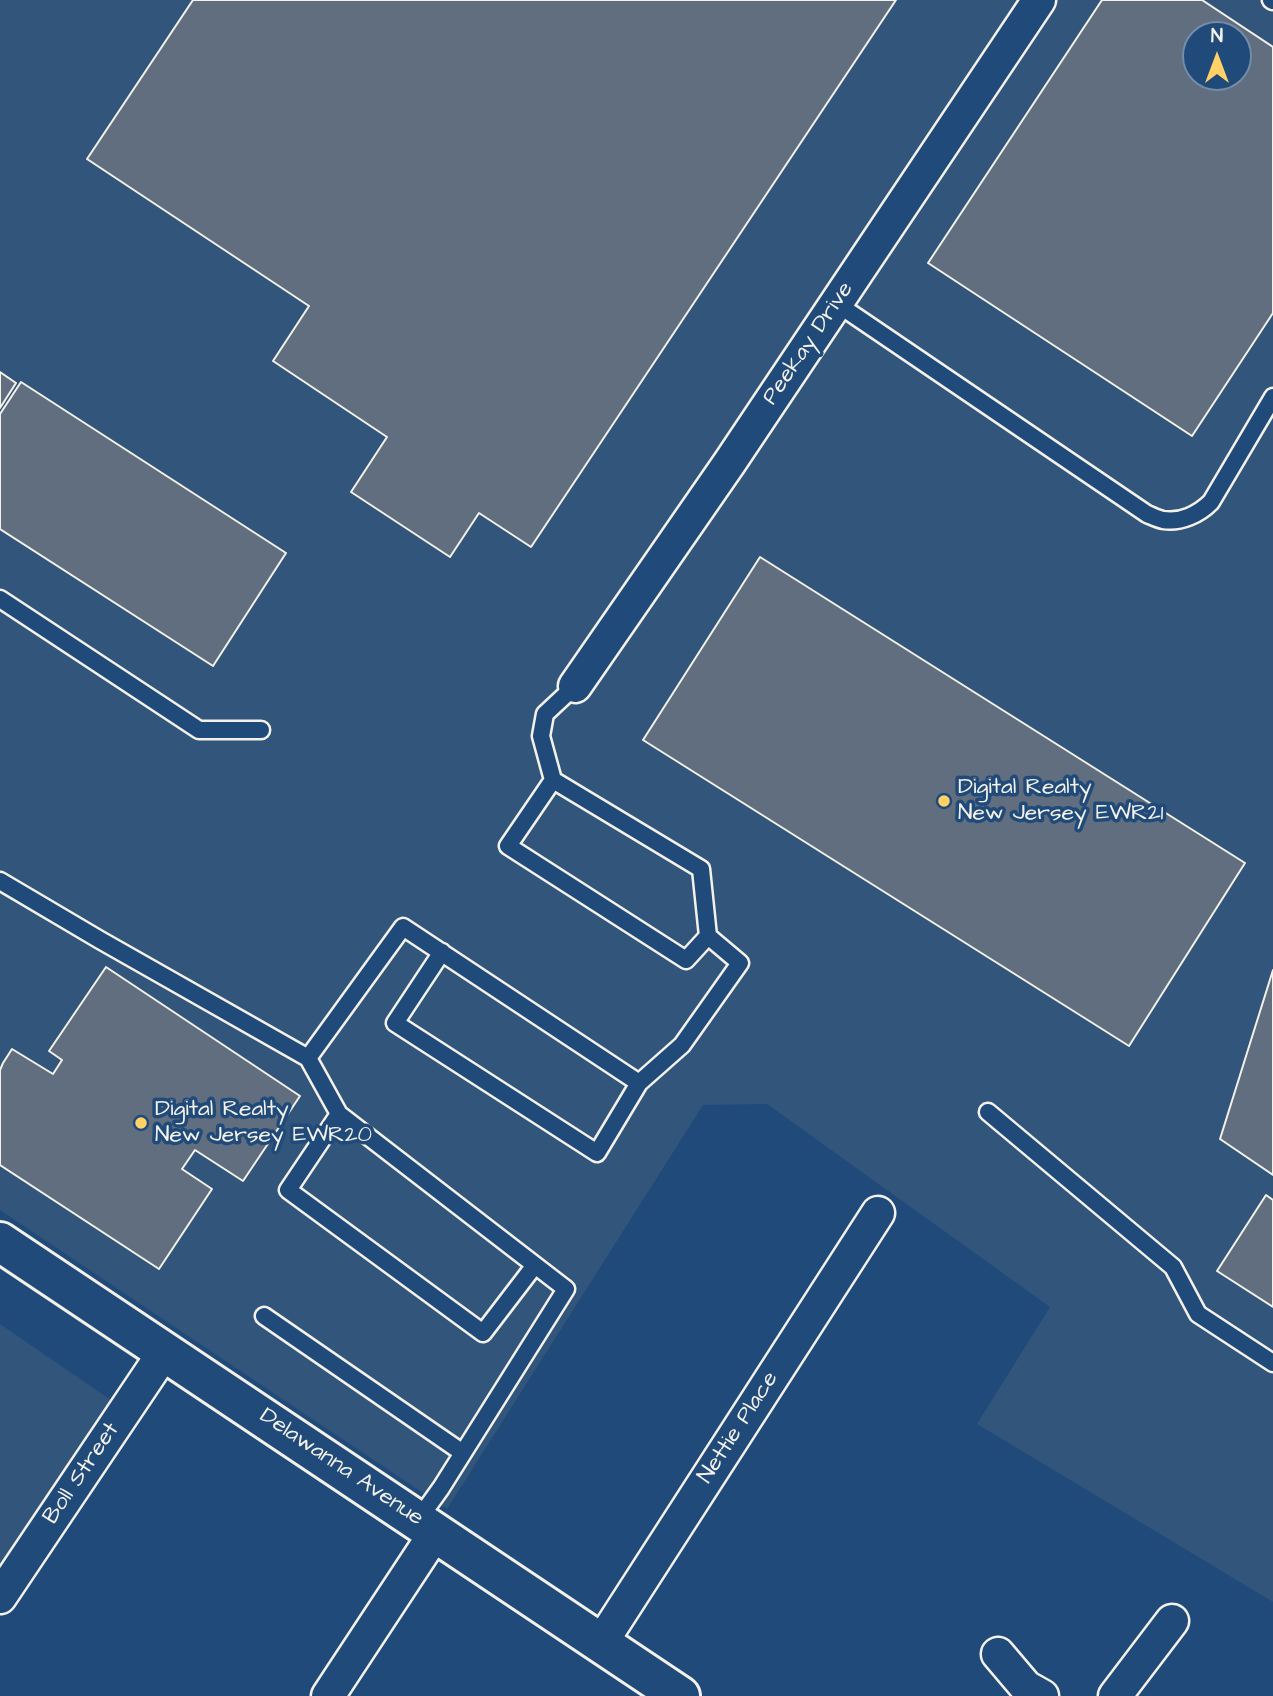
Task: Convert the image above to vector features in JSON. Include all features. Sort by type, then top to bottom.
[{"type":"street","name":"Peekay Drive","points":[[575,686],[730,462],[1039,0]]},
{"type":"street","name":"Nettie Place","points":[[601,1643],[878,1213]]},
{"type":"street","name":"Delawanna Avenue","points":[[0,1242],[680,1696]]},
{"type":"street","name":"Boll Street","points":[[0,1597],[165,1351]]},
{"type":"street","points":[[328,1696],[427,1526]]},
{"type":"street","points":[[1115,1696],[1172,1621]]},
{"type":"street","points":[[998,1654],[1026,1687],[1042,1696]]},
{"type":"lane","points":[[836,303],[1147,514],[1165,521],[1199,513],[1211,502],[1273,397]]},
{"type":"lane","points":[[0,599],[199,730],[261,730]]},
{"type":"lane","points":[[442,952],[395,1023],[597,1153],[639,1083],[682,1045],[740,963],[708,936],[701,869],[553,780],[541,736],[545,714],[575,686]]},
{"type":"lane","points":[[553,780],[508,846],[686,960],[708,936]]},
{"type":"lane","points":[[0,881],[308,1058],[340,1114],[566,1289],[463,1453],[427,1526]]},
{"type":"lane","points":[[308,1058],[403,927],[639,1083]]},
{"type":"lane","points":[[988,1112],[1173,1267],[1198,1314],[1273,1363]]},
{"type":"lane","points":[[340,1114],[288,1190],[483,1333],[535,1265]]},
{"type":"lane","points":[[264,1316],[463,1453]]},
{"type":"shaded area","points":[[0,0],[1273,0],[1273,1602],[977,1424],[1050,1307],[767,1104],[703,1105],[447,1509],[0,1210]]},
{"type":"shaded area","points":[[0,1324],[111,1400],[0,1565]]},
{"type":"building","points":[[193,0],[896,0],[531,547],[479,513],[450,557],[351,492],[387,437],[273,361],[309,306],[87,159]]},
{"type":"building","points":[[1102,0],[1202,0],[1234,21],[1182,21],[1182,91],[1252,91],[1252,33],[1273,47],[1273,313],[1192,436],[928,263]]},
{"type":"building","points":[[0,372],[16,383],[0,408]]},
{"type":"building","points":[[21,382],[286,553],[213,666],[0,529],[0,414]]},
{"type":"building","name":"Digital Realty New Jersey EWR21","points":[[760,557],[1245,863],[1129,1046],[643,740]]},
{"type":"building","name":"Digital Realty New Jersey EWR20","points":[[106,967],[300,1096],[243,1181],[195,1150],[182,1169],[212,1189],[159,1269],[0,1165],[0,1070],[3,1063],[12,1049],[53,1074],[62,1060],[49,1051]]},
{"type":"building","points":[[1273,970],[1273,1175],[1220,1139]]},
{"type":"building","points":[[1266,1195],[1273,1200],[1273,1307],[1217,1271]]},
{"type":"place","name":"Digital Realty New Jersey EWR21","points":[[944,801]]},
{"type":"place","name":"Digital Realty New Jersey EWR20","points":[[141,1123]]}]
